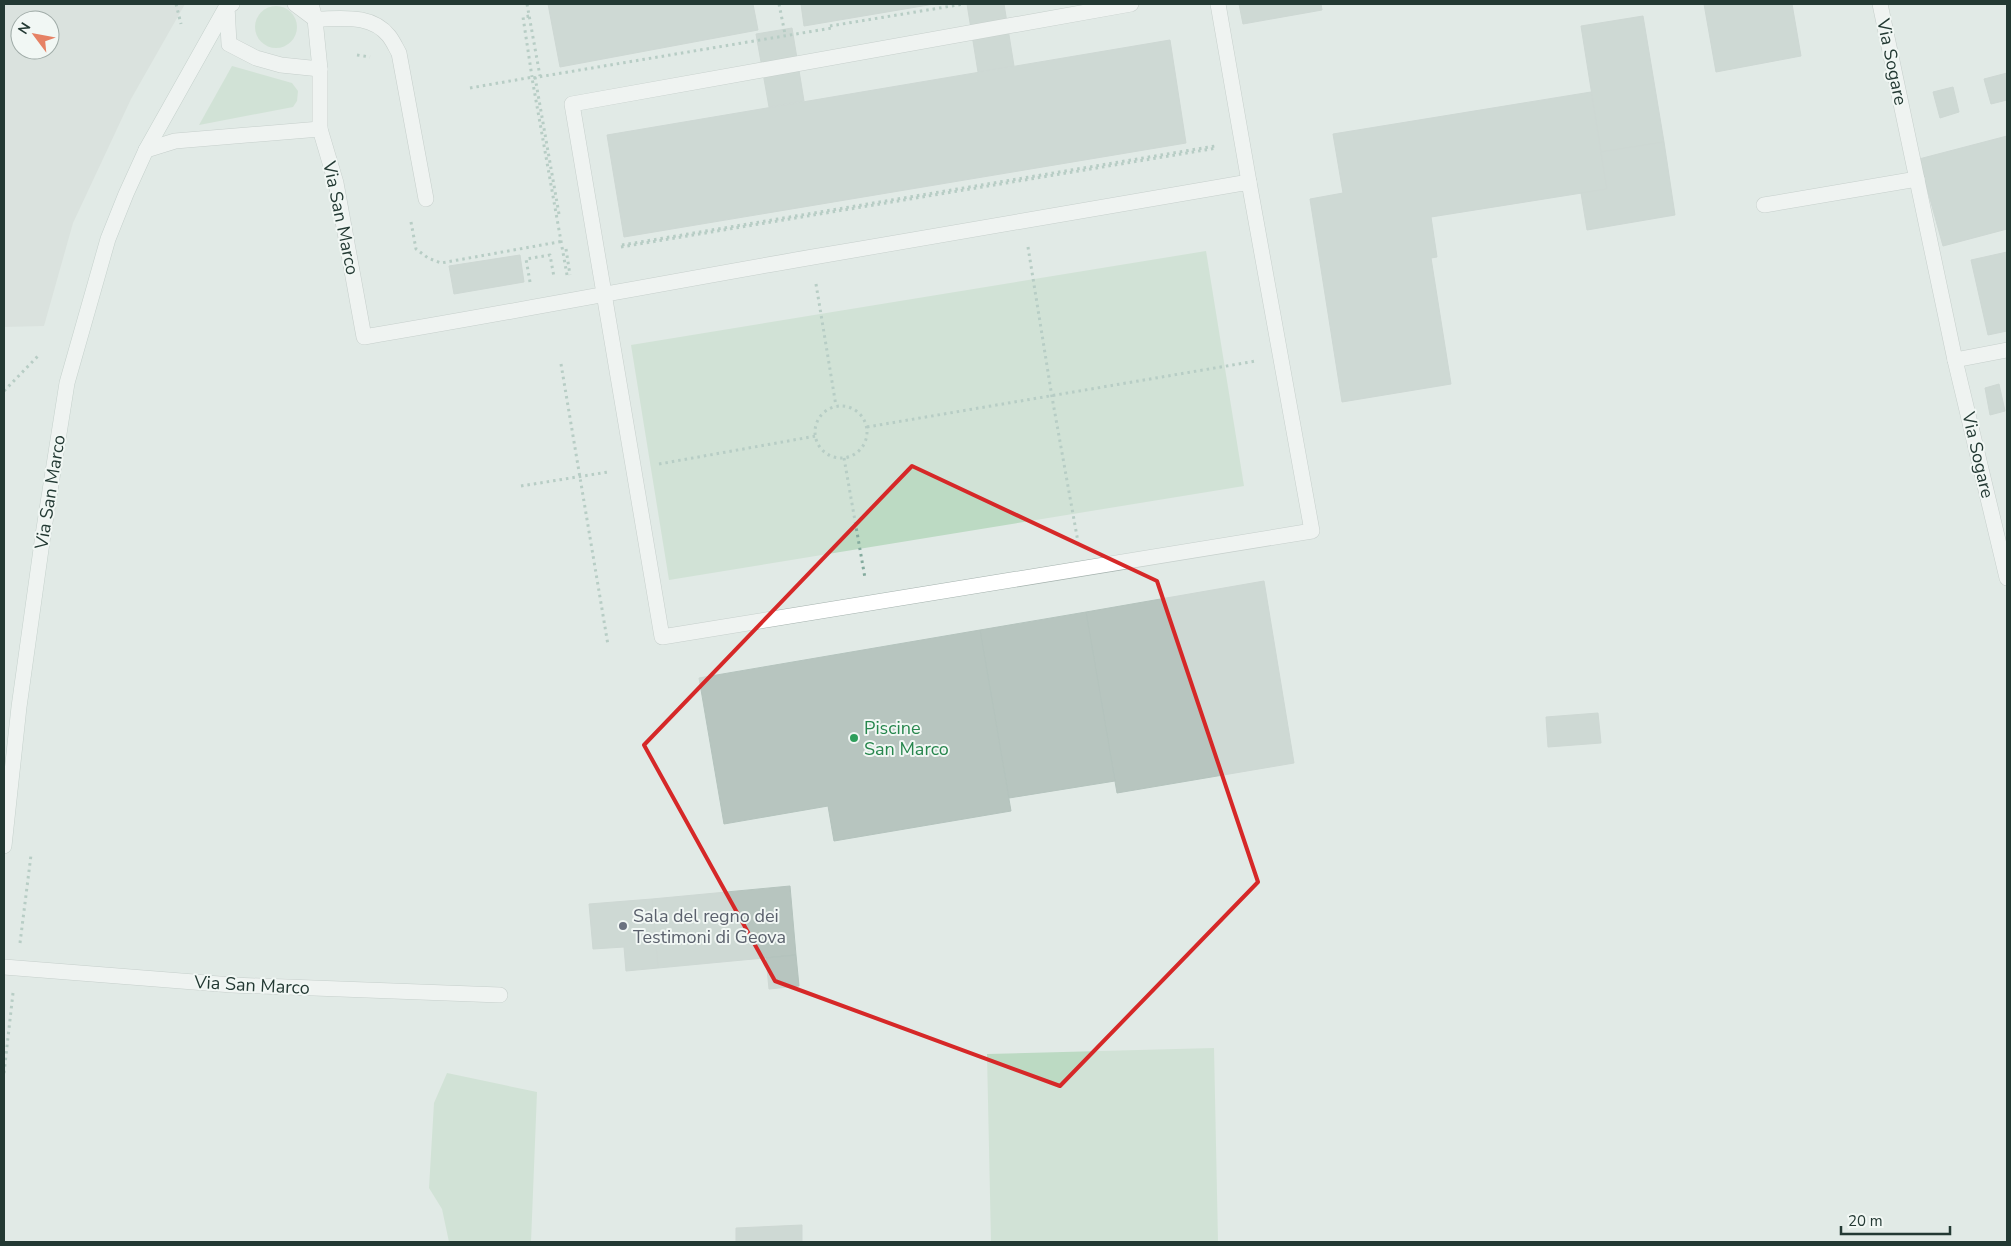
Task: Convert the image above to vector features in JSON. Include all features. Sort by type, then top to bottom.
[{"type":"street","points":[[295,4],[315,19],[357,18],[374,23],[389,35],[398,53],[426,199]]},
{"type":"street","name":"Via San Marco","points":[[311,4],[315,19],[320,69],[320,129],[336,183],[364,337],[604,295]]},
{"type":"street","points":[[1131,4],[572,104],[662,637],[1312,531],[1248,182],[1218,4]]},
{"type":"street","name":"Via Sogare","points":[[1880,4],[1955,360],[2007,578]]},
{"type":"street","name":"Via San Marco","points":[[229,5],[229,44],[256,58],[281,65],[320,69]]},
{"type":"street","name":"Via San Marco","points":[[4,846],[19,707],[67,383],[108,239],[146,150],[229,5]]},
{"type":"street","points":[[146,150],[174,141],[320,129]]},
{"type":"street","points":[[1764,205],[1917,179]]},
{"type":"street","points":[[604,295],[811,257],[1024,222],[1248,182]]},
{"type":"street","points":[[1955,360],[2007,350]]},
{"type":"street","name":"Via San Marco","points":[[4,967],[232,985],[500,995]]},
{"type":"path","points":[[176,4],[181,24]]},
{"type":"path","points":[[527,4],[540,76]]},
{"type":"path","points":[[779,4],[785,34]]},
{"type":"path","points":[[470,88],[964,4]]},
{"type":"path","points":[[529,16],[523,17],[570,276],[546,280]]},
{"type":"path","points":[[1218,145],[615,247],[1226,147]]},
{"type":"path","points":[[411,220],[416,249],[428,258],[441,263],[564,241]]},
{"type":"path","points":[[1027,243],[1052,397],[1083,567]]},
{"type":"path","points":[[567,256],[577,254]]},
{"type":"path","points":[[538,281],[530,282],[526,259],[550,255],[555,281]]},
{"type":"path","points":[[815,279],[836,406]]},
{"type":"path","points":[[4,391],[38,356]]},
{"type":"path","points":[[867,427],[1261,360]]},
{"type":"path","points":[[561,364],[608,645]]},
{"type":"path","points":[[836,406],[850,406],[860,413],[867,427],[867,435],[863,446],[854,454],[844,458],[832,456],[822,450],[816,440],[815,428],[819,417],[827,409],[836,406]]},
{"type":"path","points":[[520,486],[816,436]]},
{"type":"path","points":[[844,458],[869,603]]},
{"type":"path","points":[[20,943],[32,845]]},
{"type":"path","points":[[4,1073],[13,990]]},
{"type":"highlighted area","points":[[912,466],[1157,581],[1258,882],[1060,1086],[775,981],[644,745]]},
{"type":"shaded area","points":[[4,4],[185,4],[131,99],[73,223],[44,326],[4,327]]},
{"type":"green space","points":[[280,6],[288,9],[294,15],[297,27],[294,39],[288,45],[272,48],[264,45],[258,39],[255,23],[258,15],[264,9]]},
{"type":"green space","points":[[232,66],[292,83],[298,91],[297,101],[293,107],[199,125]]},
{"type":"green space","points":[[1206,251],[1244,486],[669,580],[631,345]]},
{"type":"green space","points":[[1214,1048],[1218,1242],[991,1242],[987,1054]]},
{"type":"green space","points":[[447,1073],[537,1092],[531,1242],[449,1242],[442,1209],[429,1188],[434,1103]]},
{"type":"building","points":[[548,4],[753,4],[758,30],[560,67]]},
{"type":"building","points":[[801,4],[934,4],[804,26]]},
{"type":"building","points":[[967,4],[1004,4],[1014,66],[978,72]]},
{"type":"building","points":[[1239,4],[1321,4],[1322,10],[1243,24]]},
{"type":"building","points":[[1704,4],[1792,4],[1801,56],[1716,72]]},
{"type":"building","points":[[1643,16],[1664,142],[1601,152],[1581,26]]},
{"type":"building","points":[[792,28],[804,101],[769,107],[756,34]]},
{"type":"building","points":[[1170,40],[1186,143],[624,237],[607,135]]},
{"type":"building","points":[[2007,73],[2007,100],[1991,104],[1984,79]]},
{"type":"building","points":[[1953,87],[1959,112],[1940,118],[1933,92]]},
{"type":"building","points":[[1591,92],[1607,189],[1431,217],[1437,257],[1431,258],[1451,384],[1342,402],[1310,199],[1343,193],[1333,134]]},
{"type":"building","points":[[2007,136],[2007,229],[1943,246],[1919,159]]},
{"type":"building","points":[[1664,142],[1675,215],[1587,230],[1581,193],[1607,189],[1601,152]]},
{"type":"building","points":[[2007,252],[2007,331],[1988,335],[1971,260]]},
{"type":"building","points":[[520,255],[524,282],[454,294],[449,266]]},
{"type":"building","points":[[1999,384],[2005,411],[1990,415],[1985,388]]},
{"type":"building","points":[[1264,581],[1294,763],[1117,793],[1086,612]]},
{"type":"building","points":[[1086,612],[1115,781],[1009,798],[980,630]]},
{"type":"building","name":"Piscine San Marco","points":[[980,630],[1011,811],[834,841],[828,806],[724,824],[699,678]]},
{"type":"building","points":[[1598,713],[1601,743],[1548,747],[1546,717]]},
{"type":"building","points":[[790,886],[796,955],[658,968],[652,899]]},
{"type":"building","name":"Sala del regno dei Testimoni di Geova","points":[[652,899],[658,968],[626,971],[624,947],[593,949],[589,904]]},
{"type":"building","points":[[796,955],[799,986],[769,989],[766,958]]},
{"type":"building","points":[[802,1225],[802,1242],[736,1242],[736,1228]]},
{"type":"place","name":"Piscine San Marco","points":[[854,738]]},
{"type":"place","name":"Sala del regno dei Testimoni di Geova","points":[[623,926]]}]
